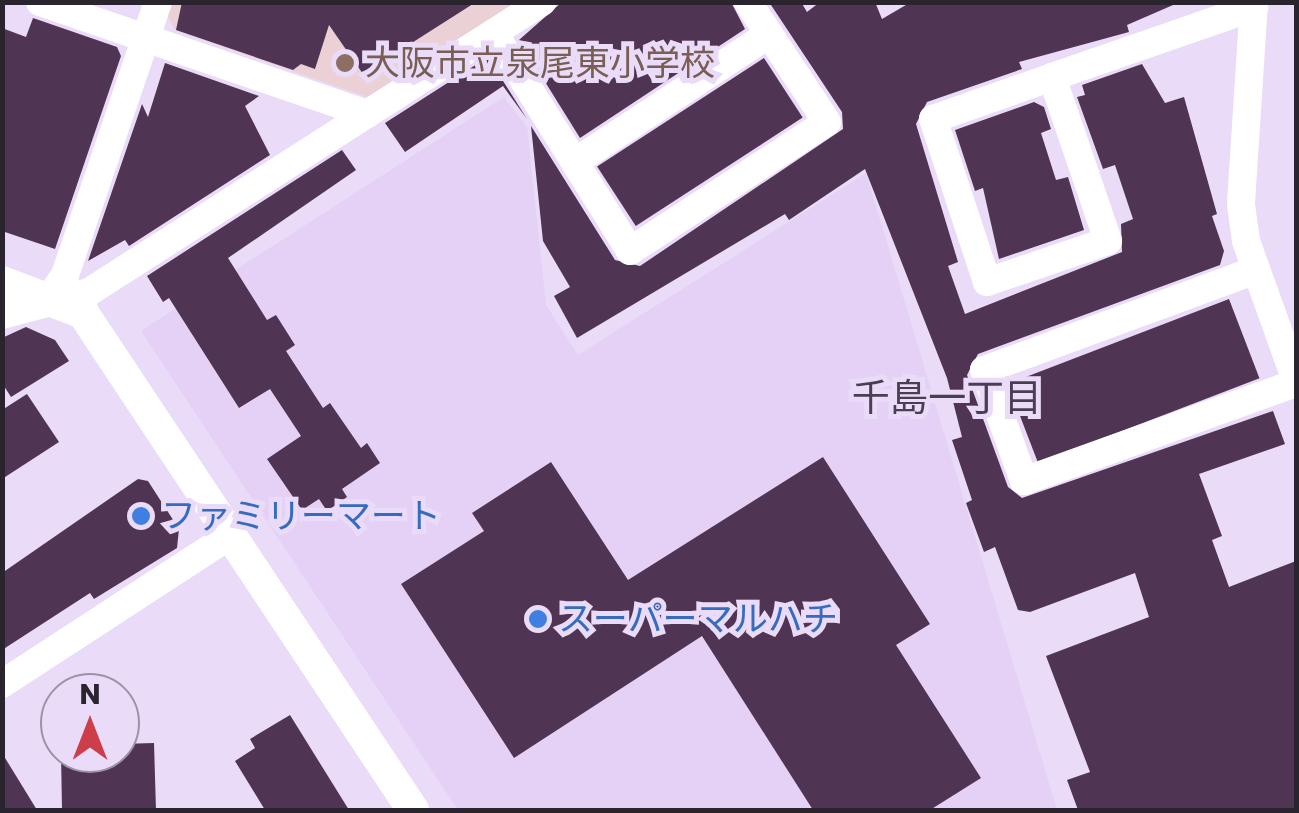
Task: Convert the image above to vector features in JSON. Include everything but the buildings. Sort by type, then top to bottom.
[{"type":"street","points":[[40,2],[367,114]]},
{"type":"street","points":[[49,298],[65,274],[158,2]]},
{"type":"street","points":[[2,315],[49,298],[88,292],[542,2]]},
{"type":"street","points":[[494,33],[578,160],[630,250],[826,122],[748,2]]},
{"type":"street","points":[[1052,77],[1108,241],[987,282],[932,119],[1254,5],[1241,171],[1246,241],[1296,382],[1024,481],[984,370],[1256,270]]},
{"type":"street","points":[[578,160],[769,34]]},
{"type":"street","points":[[2,282],[83,313],[414,810]]},
{"type":"street","points":[[2,684],[230,536]]},
{"type":"shaded area","name":"大阪市立泉尾東小学校","points":[[171,2],[516,3],[367,97],[175,30],[167,15]]},
{"type":"shaded area","points":[[504,97],[527,127],[546,305],[578,355],[866,173],[1057,810],[458,810],[141,331]]},
{"type":"place","name":"大阪市立泉尾東小学校","points":[[345,63]]},
{"type":"place","name":"ファミリーマート","points":[[141,516]]},
{"type":"place","name":"スーパーマルハチ","points":[[538,619]]},
{"type":"district","name":"千島一丁目","points":[[947,398]]}]
